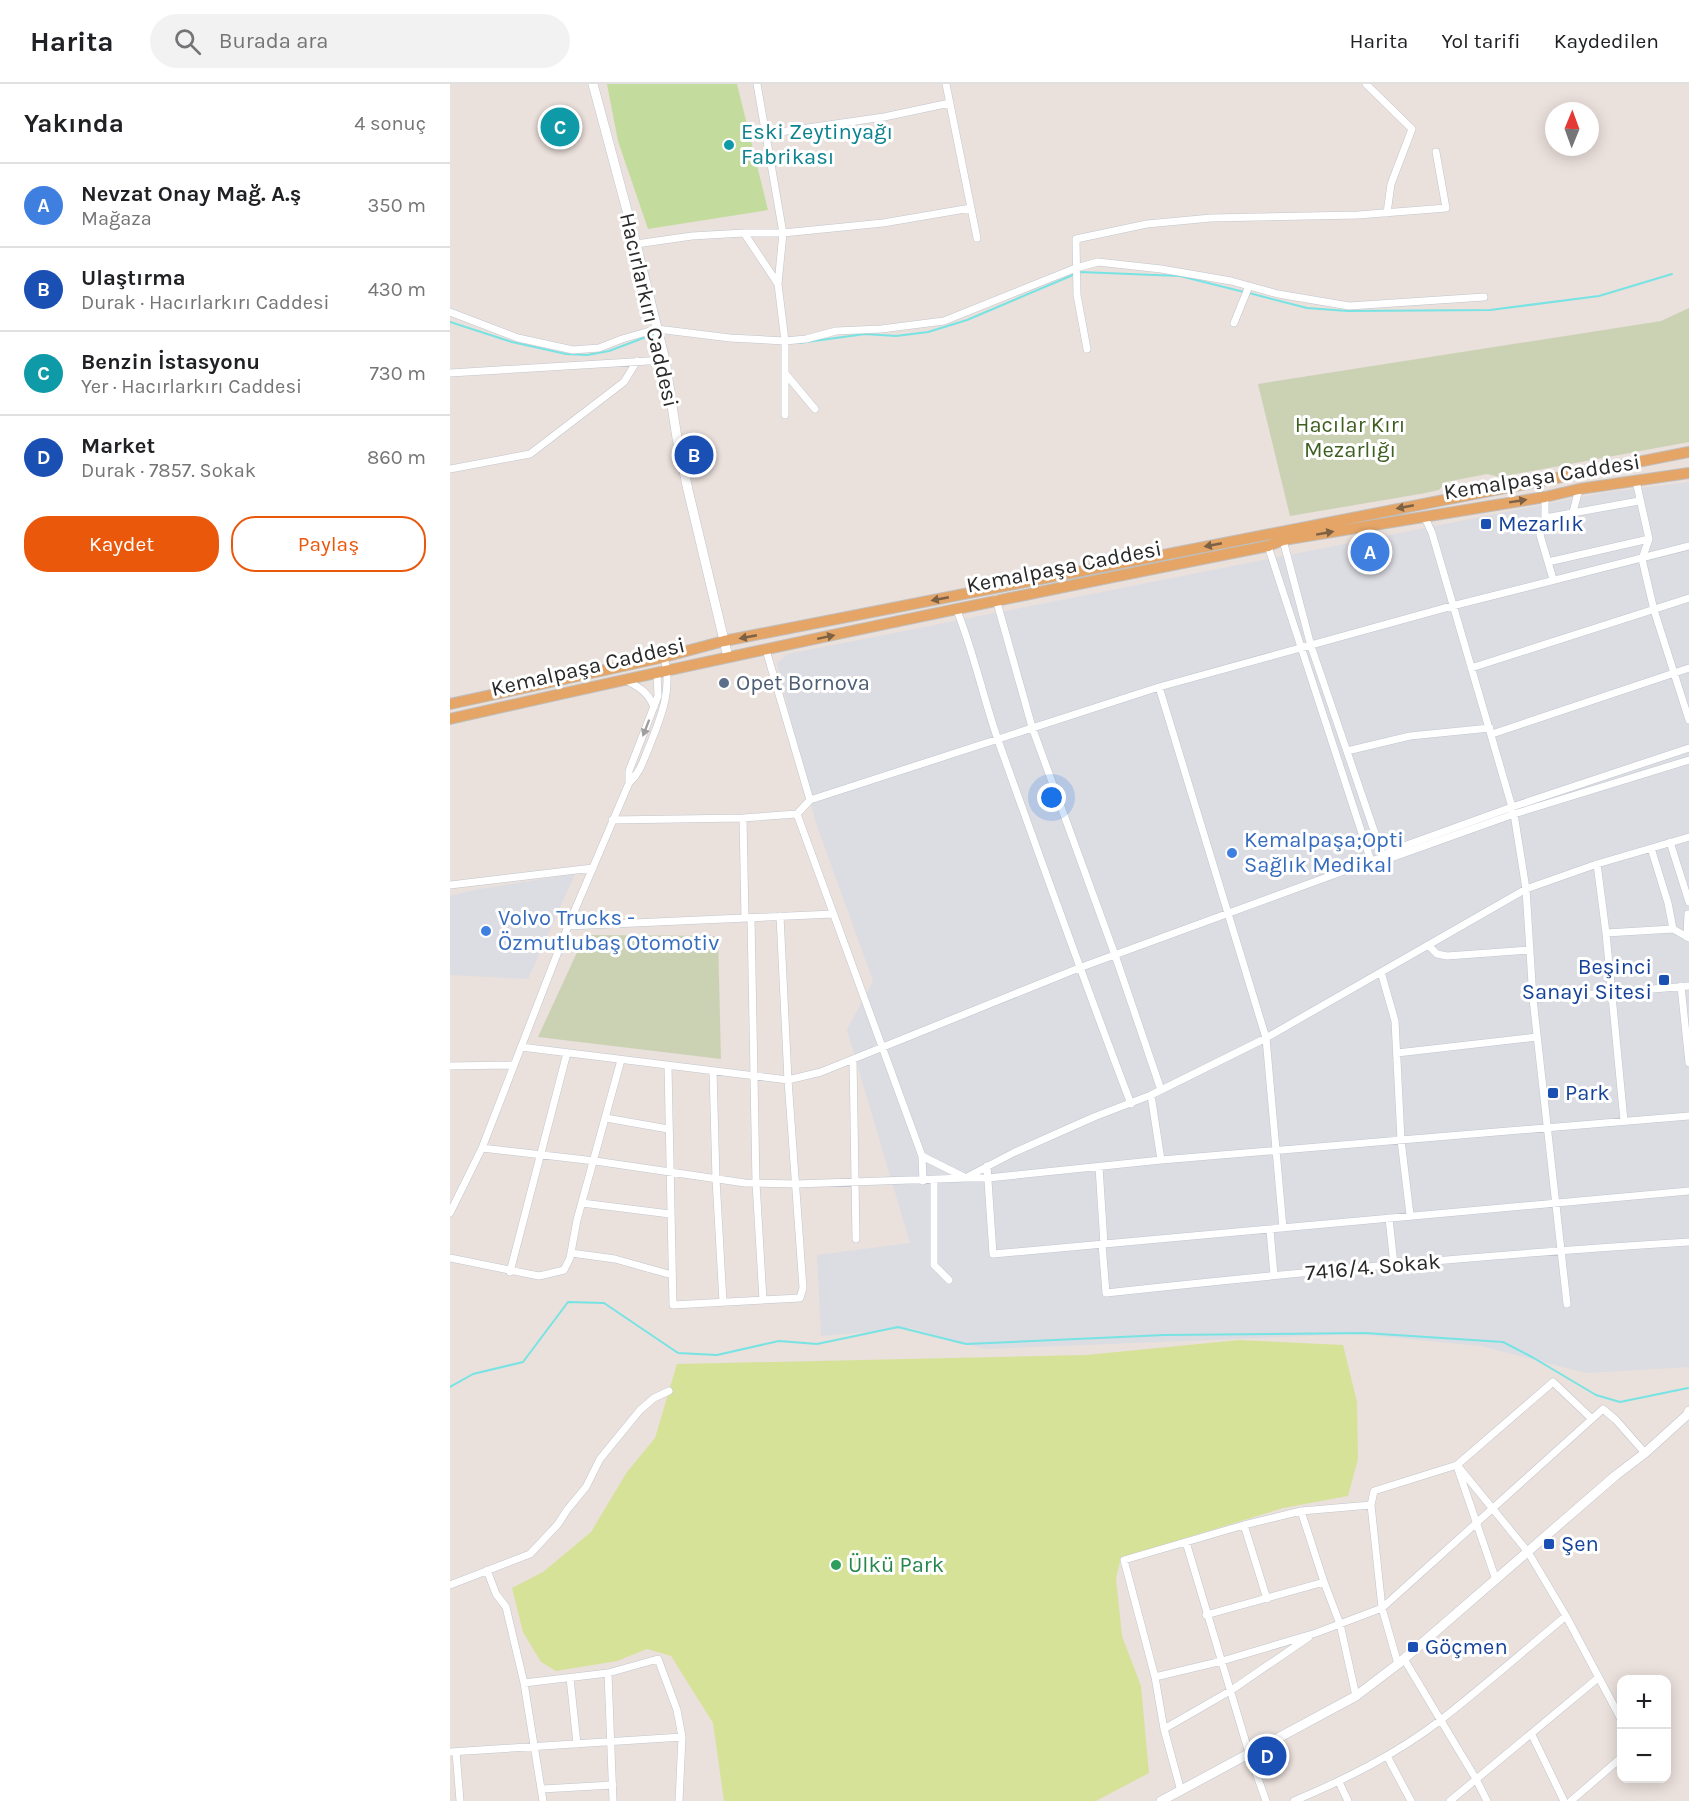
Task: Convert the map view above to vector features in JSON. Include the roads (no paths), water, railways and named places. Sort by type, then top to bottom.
[{"type":"main road","name":"Kemalpaşa Caddesi","points":[[450,704],[724,642],[1689,452]]},
{"type":"main road","name":"Kemalpaşa Caddesi","points":[[450,719],[956,608],[1268,546],[1283,540],[1545,497],[1579,489],[1689,474]]},
{"type":"main road","points":[[659,658],[662,671]]},
{"type":"street","name":"Hacırlarkırı Caddesi","points":[[593,84],[665,360],[677,438],[728,657]]},
{"type":"street","points":[[757,84],[783,233],[778,284],[785,341],[785,415]]},
{"type":"street","points":[[946,84],[977,238]]},
{"type":"street","points":[[1366,84],[1412,129],[1391,184],[1387,213]]},
{"type":"street","points":[[766,134],[884,117],[950,103]]},
{"type":"street","points":[[1087,349],[1077,295],[1076,239],[1147,224],[1211,218],[1387,213],[1446,208],[1436,152]]},
{"type":"street","points":[[636,244],[692,236],[783,233],[883,223],[972,208]]},
{"type":"street","points":[[744,233],[778,284]]},
{"type":"street","points":[[450,312],[518,338],[573,350],[599,348],[657,329],[679,333],[785,341],[806,339],[836,331],[881,329],[944,321],[1098,262],[1161,269],[1278,294],[1349,306],[1484,297]]},
{"type":"street","points":[[1234,323],[1248,288]]},
{"type":"street","points":[[450,373],[665,360]]},
{"type":"street","points":[[450,469],[530,454],[624,382],[637,362]]},
{"type":"street","points":[[785,373],[815,409]]},
{"type":"street","points":[[1636,481],[1649,539],[1642,559],[1654,610],[1676,672],[1689,720]]},
{"type":"street","points":[[1573,512],[1579,489]]},
{"type":"street","points":[[1545,497],[1545,518],[1540,535],[1553,579]]},
{"type":"street","points":[[1545,518],[1639,501]]},
{"type":"street","points":[[1424,516],[1432,533],[1513,810],[1526,889],[1533,999],[1567,1304]]},
{"type":"street","points":[[1548,561],[1649,539]]},
{"type":"street","points":[[1283,540],[1311,646],[1383,857]]},
{"type":"street","points":[[1268,546],[1371,861]]},
{"type":"street","points":[[612,820],[743,818],[797,814],[810,800],[1159,687],[1553,579],[1689,546]]},
{"type":"street","points":[[1471,668],[1689,598]]},
{"type":"street","points":[[996,600],[1032,727],[1115,955],[1161,1090]]},
{"type":"street","points":[[956,608],[967,634],[998,739],[1079,968],[1131,1104]]},
{"type":"street","points":[[766,650],[810,800]]},
{"type":"street","points":[[1347,751],[1410,736],[1491,731],[1689,668]]},
{"type":"street","points":[[629,783],[629,771],[654,707],[662,671]]},
{"type":"street","points":[[450,1212],[482,1148],[568,926],[612,820],[629,783],[638,775],[662,713],[666,696],[662,671]]},
{"type":"street","points":[[624,679],[644,691],[654,707]]},
{"type":"street","points":[[1159,687],[1266,1038],[1282,1228]]},
{"type":"street","points":[[521,1047],[788,1080],[821,1072],[1079,968],[1383,857],[1390,851],[1689,748]]},
{"type":"street","points":[[1513,810],[1689,760]]},
{"type":"street","points":[[797,814],[922,1156],[923,1180]]},
{"type":"street","points":[[743,818],[756,1183],[764,1300]]},
{"type":"street","points":[[966,1178],[1094,1117],[1161,1090],[1266,1038],[1526,889],[1597,864],[1689,837]]},
{"type":"street","points":[[1670,842],[1689,902]]},
{"type":"street","points":[[1651,848],[1673,929]]},
{"type":"street","points":[[1597,864],[1624,1121]]},
{"type":"street","points":[[450,885],[592,867]]},
{"type":"street","points":[[568,926],[833,914]]},
{"type":"street","points":[[1606,933],[1673,929],[1688,937],[1689,914],[1671,916]]},
{"type":"street","points":[[668,1065],[673,1305],[800,1298],[803,1288],[788,1080],[780,916]]},
{"type":"street","points":[[1428,945],[1437,954],[1447,956],[1530,950]]},
{"type":"street","points":[[1381,972],[1395,1021],[1401,1140],[1410,1215]]},
{"type":"street","points":[[1680,986],[1689,1063]]},
{"type":"street","points":[[1533,999],[1689,986]]},
{"type":"street","points":[[1397,1053],[1537,1038]]},
{"type":"street","points":[[510,1272],[567,1053]]},
{"type":"street","points":[[853,1059],[856,1239]]},
{"type":"street","points":[[450,1258],[510,1272],[539,1276],[564,1270],[571,1253],[582,1203],[621,1060]]},
{"type":"street","points":[[450,1066],[514,1065]]},
{"type":"street","points":[[714,1071],[716,1179],[723,1302]]},
{"type":"street","points":[[1150,1095],[1161,1160]]},
{"type":"street","points":[[482,1148],[595,1161],[716,1179],[796,1184],[988,1178],[1161,1160],[1689,1116]]},
{"type":"street","points":[[606,1119],[668,1129]]},
{"type":"street","points":[[922,1156],[966,1178]]},
{"type":"street","points":[[987,1166],[993,1254],[1689,1191]]},
{"type":"street","points":[[1099,1167],[1103,1244]]},
{"type":"street","points":[[934,1180],[934,1265],[949,1280]]},
{"type":"street","points":[[582,1203],[670,1214]]},
{"type":"street","points":[[1389,1218],[1394,1265]]},
{"type":"street","points":[[1270,1230],[1274,1275]]},
{"type":"street","name":"7416/4. Sokak","points":[[1103,1244],[1106,1293],[1274,1275],[1562,1250],[1689,1242]]},
{"type":"street","points":[[571,1253],[615,1258],[672,1275]]},
{"type":"street","points":[[1487,1801],[1441,1720],[1401,1662],[1382,1608],[1371,1505],[1374,1491],[1457,1465],[1553,1382],[1592,1419]]},
{"type":"street","points":[[450,1575],[453,1583],[530,1554],[558,1524],[585,1487],[600,1459],[640,1410],[654,1398],[669,1391]]},
{"type":"street","points":[[1155,1677],[1222,1661],[1316,1633],[1382,1608],[1603,1409],[1616,1420],[1645,1453]]},
{"type":"street","points":[[1161,1801],[1356,1696],[1401,1662],[1615,1476],[1645,1453],[1689,1411]]},
{"type":"street","points":[[1457,1465],[1528,1552],[1566,1616],[1617,1712]]},
{"type":"street","points":[[1457,1465],[1496,1580]]},
{"type":"street","points":[[1181,1791],[1164,1729],[1155,1677],[1124,1560],[1301,1511],[1371,1505]]},
{"type":"street","points":[[1301,1511],[1340,1624],[1356,1696]]},
{"type":"street","points":[[1244,1525],[1267,1599]]},
{"type":"street","points":[[1186,1542],[1206,1615],[1266,1801]]},
{"type":"street","points":[[487,1570],[495,1594],[506,1607],[524,1683],[543,1801]]},
{"type":"street","points":[[1206,1615],[1324,1582]]},
{"type":"street","points":[[1294,1801],[1339,1782],[1387,1756],[1441,1720],[1566,1616]]},
{"type":"street","points":[[1164,1729],[1230,1690],[1316,1633]]},
{"type":"street","points":[[524,1683],[608,1672],[658,1659],[677,1710],[682,1737],[679,1801]]},
{"type":"street","points":[[608,1672],[613,1801]]},
{"type":"street","points":[[570,1678],[577,1744]]},
{"type":"street","points":[[1450,1801],[1598,1678]]},
{"type":"street","points":[[1532,1735],[1564,1801]]},
{"type":"street","points":[[459,1801],[453,1752],[682,1737]]},
{"type":"street","points":[[1387,1756],[1411,1801]]},
{"type":"street","points":[[1571,1801],[1617,1761]]},
{"type":"street","points":[[1339,1782],[1348,1801]]},
{"type":"street","points":[[542,1789],[613,1785]]},
{"type":"waterway","points":[[799,343],[865,334],[896,336],[928,332],[967,320],[1080,272],[1180,276],[1244,292]]},
{"type":"waterway","points":[[1249,293],[1307,308],[1348,311],[1490,310],[1599,296],[1672,274]]},
{"type":"waterway","points":[[450,322],[512,342],[566,354],[587,355],[609,351],[654,334]]},
{"type":"waterway","points":[[450,1387],[473,1374],[523,1362],[568,1302],[604,1303],[678,1353],[717,1355],[779,1341],[817,1344],[898,1327],[966,1344],[1164,1335],[1365,1333],[1503,1342],[1596,1395],[1620,1402],[1688,1388]]},
{"type":"place","name":"Benzin İstasyonu","points":[[560,127]]},
{"type":"place","name":"Eski Zeytinyağı Fabrikası","points":[[729,145]]},
{"type":"place","name":"Ulaştırma","points":[[694,455]]},
{"type":"place","name":"Mezarlık","points":[[1486,524]]},
{"type":"place","name":"Nevzat Onay Mağ. A.ş","points":[[1370,552]]},
{"type":"place","name":"Opet Bornova","points":[[724,683]]},
{"type":"place","name":"Kemalpaşa;Opti Sağlık Medikal","points":[[1232,853]]},
{"type":"place","name":"Volvo Trucks - Özmutlubaş Otomotiv","points":[[486,931]]},
{"type":"place","name":"Beşinci Sanayi Sitesi","points":[[1664,980]]},
{"type":"place","name":"Park","points":[[1553,1093]]},
{"type":"place","name":"Şen","points":[[1549,1544]]},
{"type":"place","name":"Ülkü Park","points":[[836,1565]]},
{"type":"place","name":"Göçmen","points":[[1413,1647]]},
{"type":"place","name":"Market","points":[[1267,1756]]},
{"type":"park label","name":"Hacılar Kırı Mezarlığı","points":[[1350,438]]}]
